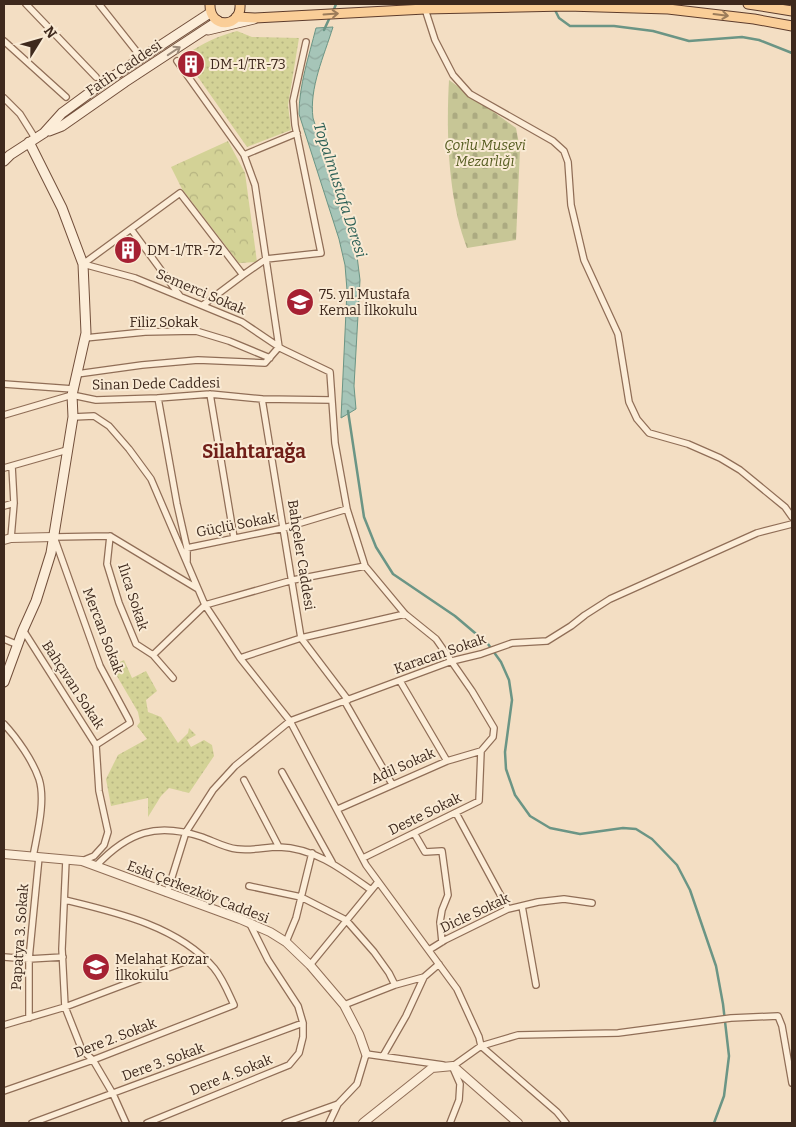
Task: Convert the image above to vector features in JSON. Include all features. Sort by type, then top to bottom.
[{"type":"main road","points":[[210,6],[218,21],[226,23],[231,22],[236,17],[240,10],[240,4]]},
{"type":"main road","points":[[748,4],[792,12]]},
{"type":"main road","name":"Fatih Caddesi","points":[[44,133],[62,114],[103,83],[160,45],[210,6]]},
{"type":"main road","points":[[236,17],[298,17],[425,9],[568,6],[668,9],[754,19],[792,26]]},
{"type":"main road","points":[[203,31],[255,18]]},
{"type":"main road","name":"Fatih Caddesi","points":[[6,156],[44,133],[62,126],[218,21]]},
{"type":"main road","points":[[4,682],[23,630],[36,602],[51,553],[72,417],[72,392],[86,332],[83,264],[62,208],[32,140]]},
{"type":"street","points":[[26,4],[96,77]]},
{"type":"street","points":[[99,4],[137,52]]},
{"type":"street","points":[[425,9],[435,40],[453,75],[470,94],[553,141],[564,151],[568,162],[571,205],[584,260],[618,334],[629,402],[637,419],[649,434],[688,444],[720,458],[740,470],[785,506],[792,517]]},
{"type":"street","points":[[4,41],[66,97]]},
{"type":"street","points":[[203,305],[266,259],[321,253],[296,133],[293,101],[306,42]]},
{"type":"street","points":[[77,374],[198,360],[259,363],[265,362],[270,358],[279,346],[255,185],[244,155],[177,61]]},
{"type":"street","points":[[4,98],[20,114],[32,140]]},
{"type":"street","points":[[244,155],[296,133]]},
{"type":"street","points":[[83,264],[180,193],[243,275]]},
{"type":"street","points":[[131,229],[180,296]]},
{"type":"street","name":"Semerci Sokak","points":[[83,264],[135,278],[242,322],[279,346],[330,372],[331,400]]},
{"type":"street","name":"Filiz Sokak","points":[[84,338],[144,332],[196,331],[229,341],[270,358]]},
{"type":"street","name":"Sinan Dede Caddesi","points":[[4,384],[72,392],[96,400],[210,394],[262,399],[331,400]]},
{"type":"street","points":[[4,415],[72,392]]},
{"type":"street","points":[[210,394],[234,538]]},
{"type":"street","points":[[158,398],[187,548],[187,565]]},
{"type":"street","name":"Bahçeler Caddesi","points":[[262,399],[301,638],[347,701],[392,784]]},
{"type":"street","points":[[331,400],[335,444],[347,509],[365,566],[405,614],[436,639],[452,661],[494,728],[493,737],[481,751]]},
{"type":"street","points":[[72,417],[94,416],[110,426],[130,449],[150,479],[171,523],[205,605],[240,658],[290,721],[363,858],[378,882],[457,990],[479,1037],[481,1046],[557,1112],[566,1123]]},
{"type":"street","points":[[4,468],[67,450]]},
{"type":"street","points":[[12,466],[14,503],[8,539],[110,536],[198,589]]},
{"type":"street","points":[[4,506],[14,503]]},
{"type":"street","name":"Güçlü Sokak","points":[[187,548],[284,528],[347,509]]},
{"type":"street","name":"Karacan Sokak","points":[[168,893],[186,832],[213,790],[235,766],[290,721],[452,661],[481,654],[500,646],[512,643],[547,641],[610,599],[757,533],[792,524]]},
{"type":"street","name":"Ilıca Sokak","points":[[110,536],[107,564],[119,603],[136,644],[153,655],[173,678]]},
{"type":"street","name":"Mercan Sokak","points":[[54,537],[100,666],[130,723],[96,745]]},
{"type":"street","points":[[153,655],[205,605],[293,580],[365,566]]},
{"type":"street","points":[[240,658],[301,638],[405,614]]},
{"type":"street","name":"Bahçıvan Sokak","points":[[23,630],[96,745],[99,791],[108,832],[104,845],[94,856],[82,861]]},
{"type":"street","points":[[4,639],[18,645]]},
{"type":"street","points":[[400,680],[447,761]]},
{"type":"street","name":"Papatya 3. Sokak","points":[[4,724],[31,760],[41,790],[29,959],[29,1018]]},
{"type":"street","name":"Adil Sokak","points":[[338,809],[447,761],[481,751]]},
{"type":"street","name":"Deste Sokak","points":[[363,858],[480,802],[481,751]]},
{"type":"street","points":[[282,772],[332,862]]},
{"type":"street","points":[[244,780],[279,847]]},
{"type":"street","points":[[456,813],[508,909]]},
{"type":"street","points":[[96,866],[117,846],[130,838],[164,829],[186,832],[235,849],[258,850],[279,847],[312,853],[332,862],[371,890]]},
{"type":"street","points":[[414,833],[426,852],[442,851],[448,895],[440,922],[442,942]]},
{"type":"street","points":[[286,942],[296,918],[312,853]]},
{"type":"street","name":"Eski Çerkezköy Caddesi","points":[[4,854],[82,861],[250,923],[286,942],[310,965],[344,1005],[359,1034],[366,1054]]},
{"type":"street","points":[[66,860],[63,957],[65,1007],[82,1050],[92,1060],[113,1094],[126,1123]]},
{"type":"street","points":[[310,965],[378,882]]},
{"type":"street","points":[[249,886],[301,897],[346,920],[390,973],[395,985]]},
{"type":"street","name":"Dicle Sokak","points":[[429,950],[508,909],[564,899],[592,903]]},
{"type":"street","points":[[4,1025],[65,1007],[200,956],[190,946],[126,915],[64,900]]},
{"type":"street","points":[[522,906],[536,985]]},
{"type":"street","name":"Dere 4. Sokak","points":[[146,1123],[289,1065],[299,1053],[303,1037],[303,1023],[298,1006],[268,960],[250,923]]},
{"type":"street","name":"Dere 2. Sokak","points":[[4,1091],[92,1060],[234,1005],[221,978],[213,967],[200,956]]},
{"type":"street","points":[[4,958],[63,957]]},
{"type":"street","points":[[382,1056],[406,1016],[424,977],[439,964]]},
{"type":"street","points":[[344,1005],[395,985],[424,977]]},
{"type":"street","points":[[363,1123],[432,1068],[452,1066],[481,1046],[518,1035],[618,1033],[731,1018],[778,1016],[782,1026],[792,1083]]},
{"type":"street","name":"Dere 3. Sokak","points":[[32,1123],[303,1023]]},
{"type":"street","points":[[329,1123],[338,1104],[357,1084],[366,1054],[452,1066],[518,1123]]},
{"type":"street","points":[[450,1123],[459,1100],[460,1084],[452,1066]]},
{"type":"street","points":[[285,1123],[338,1104]]},
{"type":"green space","points":[[237,31],[252,37],[299,38],[288,105],[291,130],[247,147],[193,70],[196,67],[187,54],[211,40]]},
{"type":"green space","name":"Çorlu Musevi Mezarlığı","points":[[449,80],[516,128],[520,149],[516,240],[467,248],[452,187],[448,144]]},
{"type":"green space","points":[[228,141],[245,173],[257,262],[239,263],[182,189],[171,167]]},
{"type":"green space","points":[[124,660],[132,678],[146,671],[157,691],[146,700],[148,712],[161,717],[178,743],[188,733],[189,728],[196,735],[187,740],[191,747],[204,740],[212,745],[214,756],[189,793],[169,788],[161,796],[148,817],[148,798],[111,806],[106,779],[118,755],[147,739],[137,726],[140,722],[138,712],[111,666]]},
{"type":"water","points":[[333,27],[318,72],[312,107],[313,118],[357,256],[360,280],[354,386],[356,409],[341,418],[347,290],[345,265],[339,239],[299,114],[303,81],[316,28]]},
{"type":"waterway","name":"Topalmustafa Deresi","points":[[333,12],[336,4]]},
{"type":"waterway","points":[[554,8],[559,18],[570,26],[614,26],[653,31],[689,41],[742,37],[759,40],[792,53]]},
{"type":"waterway","name":"Topalmustafa Deresi","points":[[324,30],[330,17]]},
{"type":"waterway","name":"Topalmustafa Deresi","points":[[348,411],[364,517],[376,547],[393,574],[455,616],[488,644],[501,662],[509,680],[512,700],[505,752],[506,769],[515,795],[530,816],[550,828],[580,834],[623,828],[636,829],[652,839],[677,865],[690,890],[716,966],[729,1056],[724,1096],[714,1123]]},
{"type":"place","name":"DM-1/TR-73","points":[[191,64]]},
{"type":"place","name":"DM-1/TR-72","points":[[128,250]]},
{"type":"place","name":"75. yıl Mustafa Kemal İlkokulu","points":[[300,302]]},
{"type":"place","name":"Melahat Kozar İlkokulu","points":[[96,967]]},
{"type":"district","name":"Silahtarağa","points":[[254,451]]}]
